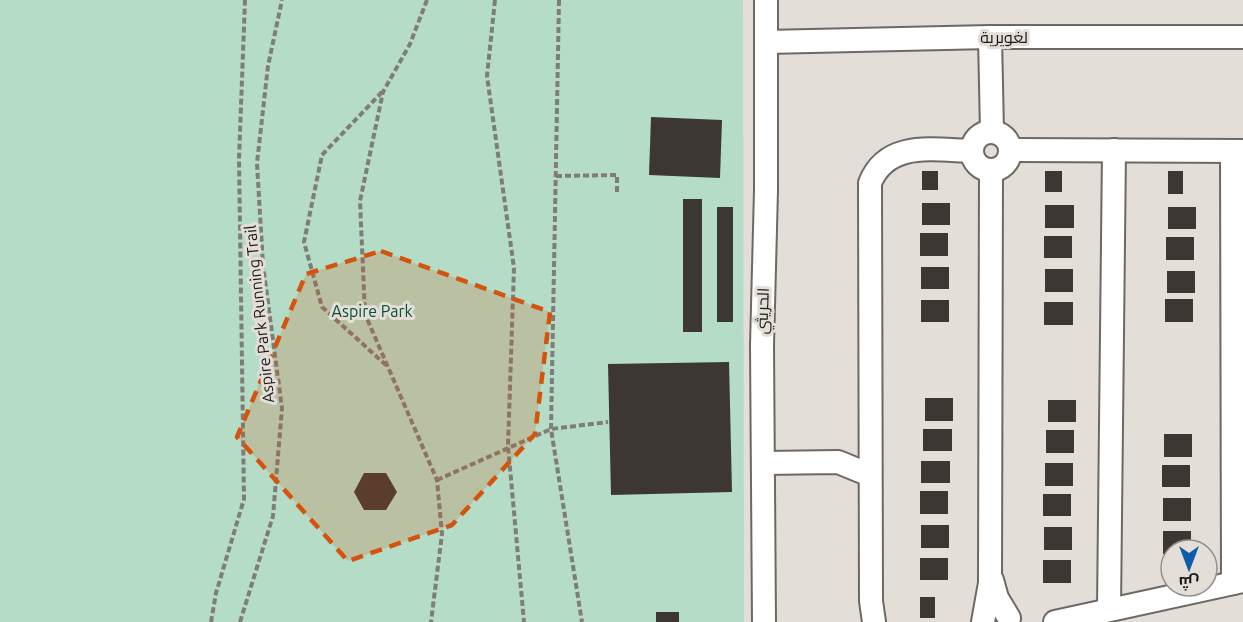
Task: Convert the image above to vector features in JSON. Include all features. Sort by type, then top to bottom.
[{"type":"street","name":"الحريثي","points":[[764,622],[762,345],[766,0]]},
{"type":"street","name":"لغويرية","points":[[766,42],[990,37],[1243,37]]},
{"type":"street","points":[[990,37],[992,132]]},
{"type":"street","points":[[992,132],[1005,138],[1011,150],[1008,161],[1001,168],[991,170],[982,168],[975,161],[972,152],[975,142],[982,135],[992,132]]},
{"type":"street","points":[[1011,150],[1237,151],[1238,582],[1055,622]]},
{"type":"street","points":[[1109,609],[1114,150]]},
{"type":"street","points":[[874,622],[871,602],[870,183],[886,160],[903,151],[972,152]]},
{"type":"street","points":[[984,622],[990,566],[991,170]]},
{"type":"street","points":[[764,463],[838,462],[870,475]]},
{"type":"street","points":[[990,566],[997,598],[1012,620]]},
{"type":"street","points":[[984,622],[997,614],[1012,620]]},
{"type":"path","points":[[211,622],[216,593],[244,499],[239,159],[245,0]]},
{"type":"path","name":"Aspire Park Running Trail","points":[[240,622],[273,516],[282,408],[263,265],[257,163],[268,66],[282,0]]},
{"type":"path","points":[[388,367],[322,307],[304,242],[322,155],[383,92],[410,44],[427,0]]},
{"type":"path","points":[[495,0],[488,76],[514,268],[508,446],[524,622]]},
{"type":"path","points":[[559,0],[551,429],[582,622]]},
{"type":"path","points":[[383,92],[360,201],[365,314],[437,480],[442,534],[431,622]]},
{"type":"path","points":[[556,176],[617,175],[617,194]]},
{"type":"path","points":[[437,480],[508,446],[551,429],[608,422]]},
{"type":"highlighted area","points":[[381,251],[550,312],[535,434],[452,525],[348,561],[237,437],[306,274]]},
{"type":"green space","name":"Aspire Park","points":[[0,0],[743,0],[744,622],[0,622]]},
{"type":"building","points":[[651,117],[722,120],[720,178],[649,175]]},
{"type":"building","points":[[922,171],[938,171],[938,190],[922,190]]},
{"type":"building","points":[[1045,171],[1062,171],[1062,192],[1045,192]]},
{"type":"building","points":[[1168,171],[1183,171],[1183,194],[1168,194]]},
{"type":"building","points":[[683,199],[702,199],[702,332],[683,332]]},
{"type":"building","points":[[922,203],[950,203],[950,225],[922,225]]},
{"type":"building","points":[[1045,205],[1074,205],[1074,228],[1045,228]]},
{"type":"building","points":[[717,207],[733,207],[733,322],[717,322]]},
{"type":"building","points":[[1168,207],[1196,207],[1196,229],[1168,229]]},
{"type":"building","points":[[920,233],[948,233],[948,256],[920,256]]},
{"type":"building","points":[[1044,236],[1072,236],[1072,258],[1044,258]]},
{"type":"building","points":[[1166,237],[1194,237],[1194,260],[1166,260]]},
{"type":"building","points":[[921,267],[949,267],[949,289],[921,289]]},
{"type":"building","points":[[1045,269],[1073,269],[1073,292],[1045,292]]},
{"type":"building","points":[[1167,271],[1195,271],[1195,293],[1167,293]]},
{"type":"building","points":[[1165,299],[1193,299],[1193,322],[1165,322]]},
{"type":"building","points":[[921,300],[949,300],[949,322],[921,322]]},
{"type":"building","points":[[1044,302],[1073,302],[1073,325],[1044,325]]},
{"type":"building","points":[[729,362],[732,492],[611,495],[608,364]]},
{"type":"building","points":[[925,398],[953,398],[953,421],[925,421]]},
{"type":"building","points":[[1048,400],[1076,400],[1076,422],[1048,422]]},
{"type":"building","points":[[923,429],[952,429],[952,451],[923,451]]},
{"type":"building","points":[[1046,430],[1074,430],[1074,453],[1046,453]]},
{"type":"building","points":[[1164,434],[1192,434],[1192,457],[1164,457]]},
{"type":"building","points":[[921,461],[950,461],[950,483],[921,483]]},
{"type":"building","points":[[1045,463],[1073,463],[1073,486],[1045,486]]},
{"type":"building","points":[[1162,465],[1190,465],[1190,487],[1162,487]]},
{"type":"building","points":[[364,473],[386,473],[397,492],[386,510],[364,510],[354,492]]},
{"type":"building","points":[[920,491],[948,491],[948,514],[920,514]]},
{"type":"building","points":[[1043,494],[1071,494],[1071,516],[1043,516]]},
{"type":"building","points":[[1163,498],[1191,498],[1191,521],[1163,521]]},
{"type":"building","points":[[921,525],[949,525],[949,548],[921,548]]},
{"type":"building","points":[[1044,527],[1072,527],[1072,550],[1044,550]]},
{"type":"building","points":[[1163,531],[1191,531],[1191,538],[1163,538]]},
{"type":"building","points":[[920,558],[948,558],[948,580],[920,580]]},
{"type":"building","points":[[1043,560],[1071,560],[1071,583],[1043,583]]},
{"type":"building","points":[[920,597],[935,597],[935,618],[920,618]]},
{"type":"building","points":[[656,612],[679,612],[679,622],[656,622]]}]
